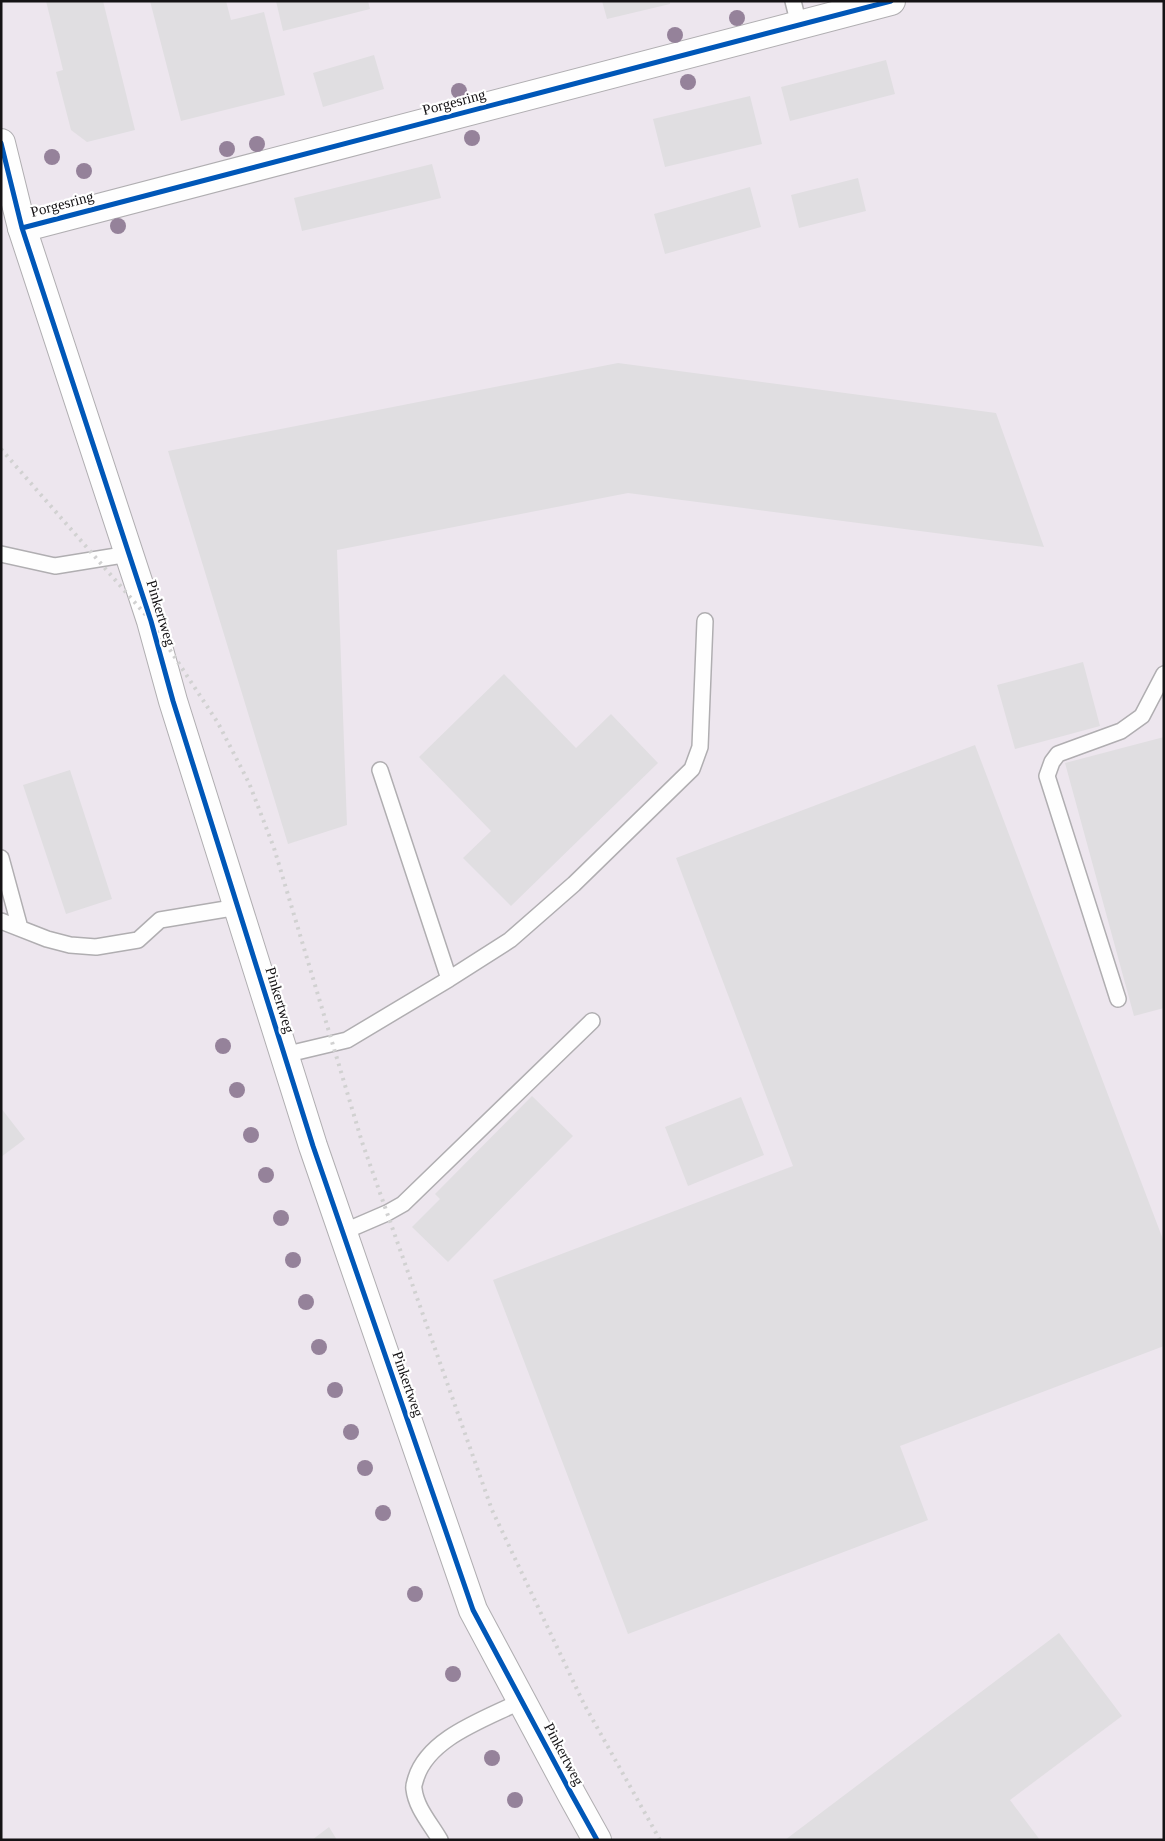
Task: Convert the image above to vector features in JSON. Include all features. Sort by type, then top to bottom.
[{"type":"street","name":"Porgesring","points":[[22,228],[796,13],[890,1]]},
{"type":"street","name":"Pinkertweg","points":[[1,143],[22,228],[151,621],[173,701],[284,1055],[473,1610],[597,1840]]},
{"type":"lane","points":[[1,554],[55,566],[129,554]]},
{"type":"lane","points":[[284,1055],[347,1040],[510,940],[574,884],[692,769],[700,747],[705,621]]},
{"type":"lane","points":[[1118,999],[1047,776],[1052,762],[1058,754],[1121,731],[1142,716],[1164,674]]},
{"type":"lane","points":[[380,770],[449,979]]},
{"type":"lane","points":[[1,858],[20,928]]},
{"type":"lane","points":[[1,921],[70,944],[96,948],[138,940],[160,920],[238,907]]},
{"type":"lane","points":[[343,1232],[403,1204],[592,1021]]},
{"type":"lane","points":[[440,1840],[418,1805],[413,1788],[419,1768],[432,1752],[449,1738],[521,1702]]},
{"type":"shaded area","points":[[1,1],[1164,1],[1164,1840],[1,1840]]},
{"type":"building","points":[[46,1],[103,1],[135,130],[87,142],[71,130],[56,72],[63,70]]},
{"type":"building","points":[[150,1],[226,1],[231,20],[264,12],[285,95],[181,121]]},
{"type":"building","points":[[276,1],[368,1],[370,9],[283,31]]},
{"type":"building","points":[[602,1],[670,1],[670,4],[607,19]]},
{"type":"building","points":[[374,55],[384,89],[323,107],[313,73]]},
{"type":"building","points":[[886,60],[895,94],[790,121],[781,87]]},
{"type":"building","points":[[750,96],[762,144],[665,167],[653,119]]},
{"type":"building","points":[[432,164],[441,198],[302,231],[294,198]]},
{"type":"building","points":[[858,178],[866,211],[799,228],[791,195]]},
{"type":"building","points":[[750,187],[761,227],[665,254],[654,214]]},
{"type":"building","points":[[618,363],[996,413],[1044,547],[628,493],[337,550],[347,825],[288,844],[168,451]]},
{"type":"building","points":[[1083,662],[1100,726],[1015,749],[997,685]]},
{"type":"building","points":[[504,674],[576,748],[611,714],[658,763],[511,906],[463,858],[491,831],[419,757]]},
{"type":"building","points":[[1164,737],[1164,1008],[1134,1016],[1065,763]]},
{"type":"building","points":[[975,745],[1164,1242],[1164,1346],[900,1446],[928,1520],[628,1634],[493,1280],[793,1166],[676,858]]},
{"type":"building","points":[[70,770],[112,899],[66,914],[23,785]]},
{"type":"building","points":[[532,1096],[573,1136],[448,1262],[412,1227],[440,1199],[435,1194]]},
{"type":"building","points":[[741,1097],[764,1155],[688,1186],[665,1127]]},
{"type":"building","points":[[1,1108],[25,1139],[1,1157]]},
{"type":"building","points":[[1059,1633],[1122,1716],[1010,1800],[1040,1840],[785,1840]]},
{"type":"building","points":[[329,1827],[337,1840],[312,1840]]},
{"type":"railway","points":[[1,449],[151,621],[218,723],[249,783],[274,848],[362,1142],[492,1510],[584,1704],[660,1840]]},
{"type":"cycle path","points":[[22,228],[891,1]]},
{"type":"cycle path","points":[[1,143],[22,228],[151,621],[173,701],[313,1146],[473,1610],[597,1840]]}]
